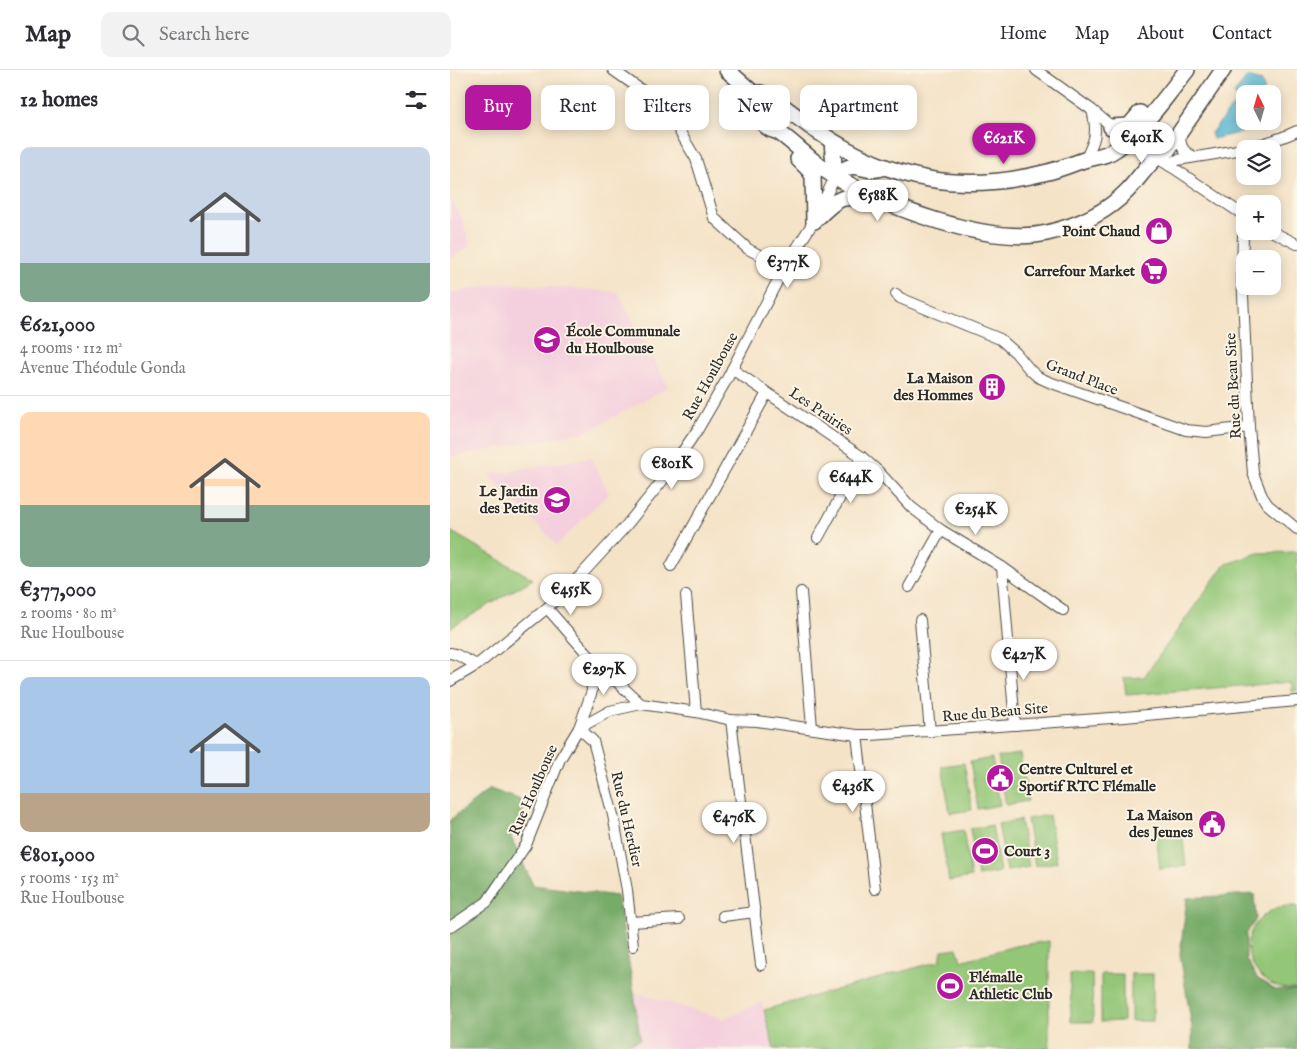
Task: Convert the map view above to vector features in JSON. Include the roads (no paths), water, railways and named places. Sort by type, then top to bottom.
[{"type":"main road","points":[[727,70],[744,85]]},
{"type":"main road","points":[[1111,127],[1129,126],[1177,70]]},
{"type":"main road","points":[[790,111],[851,152],[913,176],[957,183],[992,183],[1056,170],[1106,155],[1128,140],[1187,70]]},
{"type":"main road","points":[[772,130],[780,133],[816,164],[835,177],[883,200],[963,228],[995,235],[1021,237],[1061,230],[1092,217],[1118,200],[1156,158],[1167,151],[1224,70]]},
{"type":"main road","points":[[771,130],[775,138],[813,176],[814,221]]},
{"type":"main road","points":[[832,141],[835,177]]},
{"type":"main road","points":[[835,177],[843,169],[850,166],[869,170],[886,166]]},
{"type":"main road","points":[[814,221],[833,202],[849,197],[863,200],[913,221],[931,218]]},
{"type":"street","points":[[613,70],[654,99],[671,117],[696,159],[714,218],[748,249],[784,268]]},
{"type":"street","points":[[1036,70],[1092,110],[1128,140],[1236,209]]},
{"type":"street","points":[[1085,160],[1094,142],[1096,125],[1092,110]]},
{"type":"street","points":[[1170,166],[1172,162],[1177,160],[1226,152],[1269,141],[1297,131]]},
{"type":"street","points":[[1180,134],[1181,147],[1188,154],[1195,157]]},
{"type":"street","name":"Rue Houlbouse","points":[[450,681],[476,665],[547,608],[582,574],[625,527],[664,480],[698,429],[732,369],[770,299],[784,268],[814,221],[835,177]]},
{"type":"street","points":[[1281,236],[1297,244]]},
{"type":"street","name":"Rue du Beau Site","points":[[1242,240],[1249,427],[1253,473],[1267,504],[1297,528]]},
{"type":"street","name":"Grand Place","points":[[896,294],[900,298],[1000,339],[1016,352],[1030,370],[1038,377],[1049,382],[1186,430],[1206,432],[1249,427]]},
{"type":"street","name":"Les Prairies","points":[[732,369],[862,457],[879,472],[910,508],[1063,610]]},
{"type":"street","points":[[671,566],[767,393]]},
{"type":"street","points":[[818,538],[862,457]]},
{"type":"street","points":[[909,587],[941,530]]},
{"type":"street","points":[[1002,568],[1015,725]]},
{"type":"street","points":[[802,592],[812,728]]},
{"type":"street","points":[[686,594],[696,712]]},
{"type":"street","points":[[547,608],[591,658],[641,704]]},
{"type":"street","points":[[920,620],[930,732]]},
{"type":"street","points":[[450,653],[476,665]]},
{"type":"street","name":"Rue Houlbouse","points":[[450,927],[487,902],[526,845],[560,759],[579,728],[592,691],[591,658]]},
{"type":"street","name":"Rue du Beau Site","points":[[696,712],[731,720],[757,721],[857,735],[930,732],[1297,701]]},
{"type":"street","name":"Rue Houlbouse","points":[[579,728],[610,711],[641,704],[696,712]]},
{"type":"street","points":[[731,720],[762,965]]},
{"type":"street","name":"Rue du Herdier","points":[[579,728],[592,741],[613,815],[631,922],[633,946]]},
{"type":"street","points":[[857,735],[874,888]]},
{"type":"street","points":[[723,916],[755,912]]},
{"type":"street","points":[[631,922],[679,919]]},
{"type":"water","points":[[1247,77],[1262,81],[1263,85],[1241,85]]},
{"type":"water","points":[[1236,102],[1236,130],[1250,130],[1213,139],[1211,133]]},
{"type":"place","name":"Point Chaud","points":[[1159,231]]},
{"type":"place","name":"Carrefour Market","points":[[1154,271]]},
{"type":"place","name":"École Communale du Houlbouse","points":[[547,340]]},
{"type":"place","name":"La Maison des Hommes","points":[[992,387]]},
{"type":"place","name":"Le Jardin des Petits","points":[[557,500]]},
{"type":"place","name":"Centre Culturel et Sportif RTC Flémalle","points":[[1000,778]]},
{"type":"place","name":"La Maison des Jeunes","points":[[1212,824]]},
{"type":"place","name":"Court 3","points":[[985,851]]},
{"type":"place","name":"Flémalle Athletic Club","points":[[950,986]]}]
